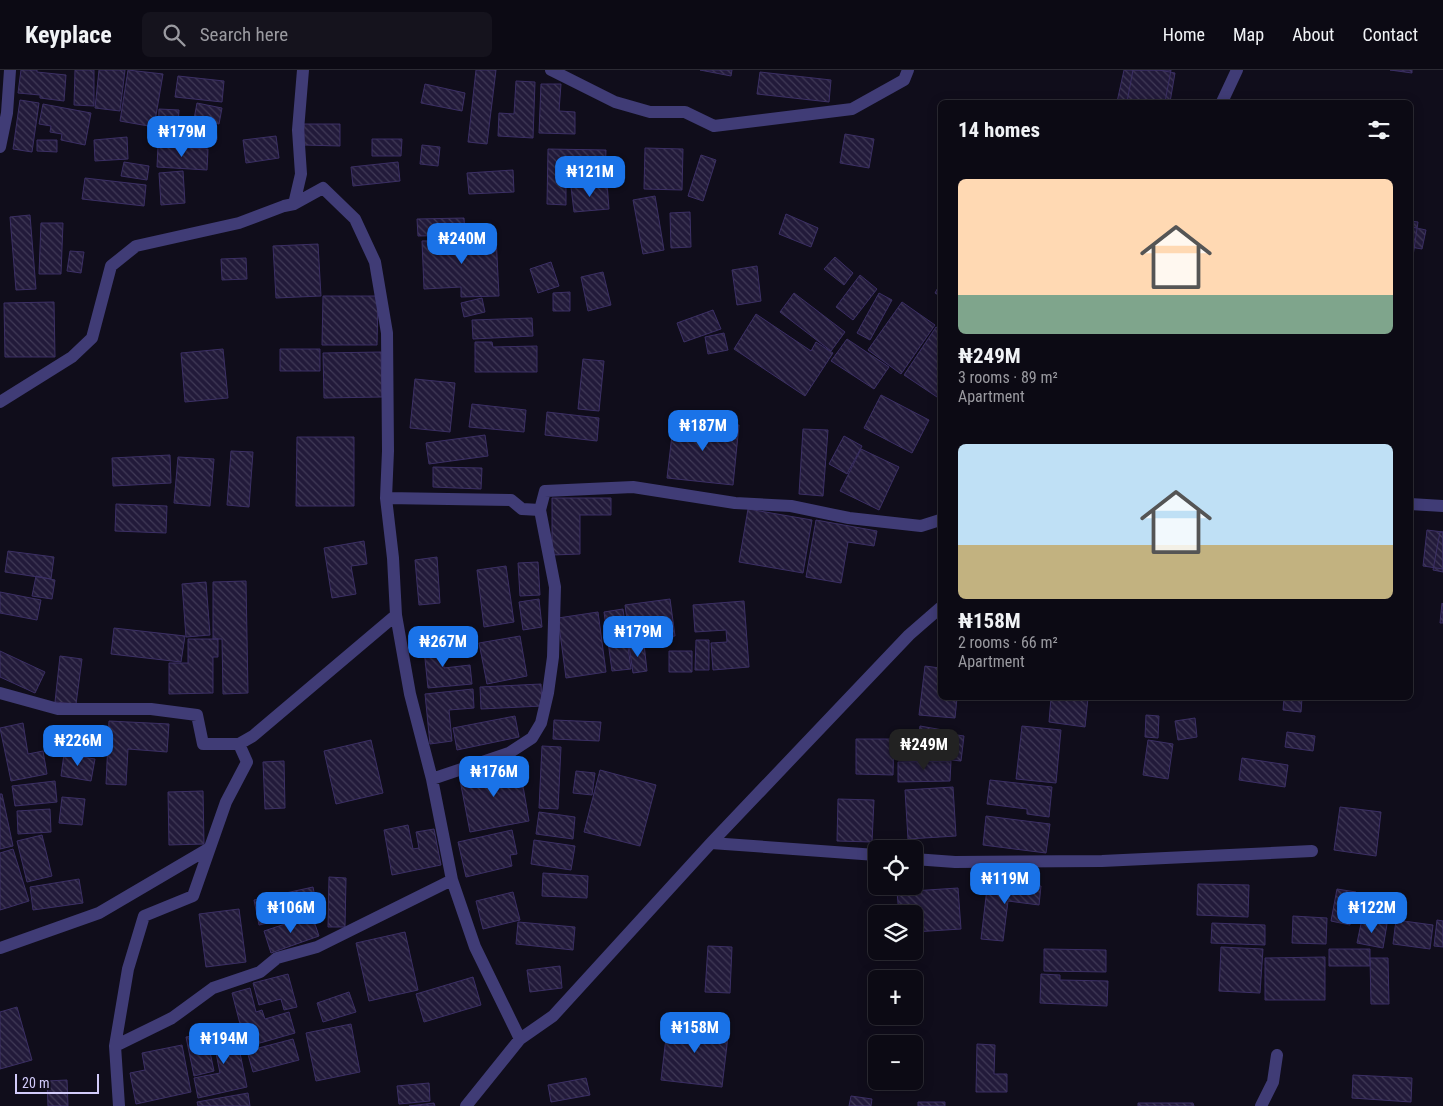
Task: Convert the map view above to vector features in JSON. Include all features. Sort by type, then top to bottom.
[{"type":"street","points":[[0,147],[7,113],[10,70]]},
{"type":"street","points":[[294,204],[301,174],[298,130],[303,70]]},
{"type":"street","points":[[559,72],[616,102],[650,112],[685,112],[714,126],[852,109],[904,80],[908,70]]},
{"type":"street","points":[[1223,100],[1237,70]]},
{"type":"street","points":[[0,402],[72,358],[92,338],[111,266],[136,246],[239,223],[294,204],[323,188],[355,219],[375,262],[387,333],[388,451],[386,498],[393,558],[396,615],[410,694],[432,779],[452,880],[475,947],[520,1039]]},
{"type":"street","points":[[432,779],[509,753],[532,738],[541,723],[548,694],[553,657],[555,587],[540,510],[544,491],[633,487],[735,503],[791,506],[849,518],[921,526],[938,521]]},
{"type":"street","points":[[386,498],[511,500],[522,509],[540,510]]},
{"type":"street","points":[[1413,504],[1443,506]]},
{"type":"street","points":[[466,1106],[520,1039],[553,1016],[711,843],[909,635],[938,610]]},
{"type":"street","points":[[0,693],[58,710],[151,709],[197,715],[203,744],[239,744],[253,736],[396,615]]},
{"type":"street","points":[[119,1106],[114,1046],[128,969],[144,916],[193,896],[226,802],[247,762],[239,744]]},
{"type":"street","points":[[711,843],[868,854]]},
{"type":"street","points":[[0,948],[99,913],[208,849]]},
{"type":"street","points":[[923,860],[955,862],[1102,861],[1312,851]]},
{"type":"street","points":[[114,1046],[172,1018],[213,988],[260,972],[277,958],[317,947],[452,880]]},
{"type":"street","points":[[1261,1106],[1272,1082],[1277,1054]]},
{"type":"building","points":[[21,70],[37,70],[37,72],[66,75],[64,101],[40,98],[40,95],[18,93]]},
{"type":"building","points":[[75,70],[94,70],[94,106],[74,105]]},
{"type":"building","points":[[99,70],[125,70],[120,111],[95,108]]},
{"type":"building","points":[[128,70],[163,74],[154,127],[120,121]]},
{"type":"building","points":[[476,70],[496,70],[487,144],[468,142]]},
{"type":"building","points":[[700,70],[732,70],[731,76]]},
{"type":"building","points":[[1124,70],[1171,70],[1165,100],[1117,100]]},
{"type":"building","points":[[1133,70],[1159,70],[1175,73],[1170,100],[1127,100]]},
{"type":"building","points":[[1390,70],[1412,70],[1412,73]]},
{"type":"building","points":[[760,72],[831,80],[829,102],[757,94]]},
{"type":"building","points":[[178,76],[224,81],[222,102],[175,97]]},
{"type":"building","points":[[516,81],[535,82],[533,138],[498,136],[499,113],[514,114]]},
{"type":"building","points":[[425,84],[465,93],[462,111],[421,103]]},
{"type":"building","points":[[541,84],[561,84],[559,111],[575,112],[575,134],[539,133]]},
{"type":"building","points":[[20,100],[39,103],[32,152],[13,149]]},
{"type":"building","points":[[197,103],[222,108],[219,124],[194,119]]},
{"type":"building","points":[[43,104],[91,113],[85,145],[61,140],[62,134],[50,132],[51,126],[39,124]]},
{"type":"building","points":[[159,109],[179,110],[177,141],[158,140]]},
{"type":"building","points":[[216,124],[217,140],[186,142],[184,126]]},
{"type":"building","points":[[304,124],[340,124],[340,146],[304,145]]},
{"type":"building","points":[[845,134],[874,139],[869,168],[840,163]]},
{"type":"building","points":[[276,136],[279,158],[246,163],[243,140]]},
{"type":"building","points":[[127,137],[128,159],[95,161],[94,140]]},
{"type":"building","points":[[372,139],[402,139],[401,156],[372,156]]},
{"type":"building","points":[[37,140],[57,140],[57,152],[37,151]]},
{"type":"building","points":[[422,145],[440,147],[438,166],[420,164]]},
{"type":"building","points":[[158,146],[208,149],[207,170],[157,167]]},
{"type":"building","points":[[645,148],[683,149],[682,190],[644,189]]},
{"type":"building","points":[[548,149],[606,150],[605,174],[581,174],[581,163],[566,162],[566,205],[547,204]]},
{"type":"building","points":[[701,155],[716,160],[703,201],[688,196]]},
{"type":"building","points":[[124,162],[149,166],[147,180],[121,176]]},
{"type":"building","points":[[398,162],[400,181],[353,186],[351,167]]},
{"type":"building","points":[[513,170],[514,192],[469,194],[467,173]]},
{"type":"building","points":[[183,171],[185,203],[161,205],[159,173]]},
{"type":"building","points":[[85,178],[146,185],[144,206],[82,199]]},
{"type":"building","points":[[607,183],[609,209],[574,212],[571,187]]},
{"type":"building","points":[[655,196],[664,250],[643,254],[633,200]]},
{"type":"building","points":[[690,212],[691,247],[671,248],[670,213]]},
{"type":"building","points":[[786,214],[818,228],[811,247],[779,234]]},
{"type":"building","points":[[30,215],[36,289],[16,290],[10,217]]},
{"type":"building","points":[[464,218],[465,235],[418,236],[417,219]]},
{"type":"building","points":[[1413,221],[1418,222],[1413,256]]},
{"type":"building","points":[[41,223],[63,223],[61,274],[39,274]]},
{"type":"building","points":[[1413,227],[1426,230],[1422,249],[1413,248]]},
{"type":"building","points":[[496,236],[499,296],[461,297],[461,287],[424,289],[422,241]]},
{"type":"building","points":[[318,244],[321,296],[276,298],[273,246]]},
{"type":"building","points":[[70,251],[84,252],[81,273],[67,271]]},
{"type":"building","points":[[835,257],[853,273],[844,285],[824,269]]},
{"type":"building","points":[[246,258],[247,279],[222,280],[221,259]]},
{"type":"building","points":[[551,262],[559,286],[538,293],[530,269]]},
{"type":"building","points":[[757,266],[761,301],[737,305],[732,270]]},
{"type":"building","points":[[603,272],[611,305],[588,311],[581,277]]},
{"type":"building","points":[[860,275],[877,289],[853,320],[836,307]]},
{"type":"building","points":[[570,292],[570,311],[553,311],[553,293]]},
{"type":"building","points":[[794,293],[845,332],[831,351],[780,312]]},
{"type":"building","points":[[879,293],[892,300],[870,340],[857,333]]},
{"type":"building","points":[[323,296],[378,296],[377,345],[322,345]]},
{"type":"building","points":[[482,298],[485,312],[464,317],[461,303]]},
{"type":"building","points":[[54,302],[55,357],[5,357],[4,303]]},
{"type":"building","points":[[902,302],[935,325],[901,374],[868,350]]},
{"type":"building","points":[[713,310],[721,329],[684,342],[677,323]]},
{"type":"building","points":[[756,314],[811,351],[816,342],[833,353],[805,396],[734,349]]},
{"type":"building","points":[[532,318],[533,336],[473,339],[472,320]]},
{"type":"building","points":[[936,327],[938,328],[938,398],[904,375]]},
{"type":"building","points":[[724,333],[728,350],[708,354],[705,337]]},
{"type":"building","points":[[847,339],[889,367],[874,389],[831,361]]},
{"type":"building","points":[[475,342],[492,342],[493,347],[537,346],[537,372],[475,372]]},
{"type":"building","points":[[223,349],[228,398],[185,402],[181,353]]},
{"type":"building","points":[[280,349],[320,349],[320,371],[280,371]]},
{"type":"building","points":[[381,352],[382,397],[324,398],[323,353]]},
{"type":"building","points":[[583,359],[604,361],[599,411],[578,409]]},
{"type":"building","points":[[415,379],[455,383],[450,432],[410,428]]},
{"type":"building","points":[[881,395],[929,420],[912,453],[864,428]]},
{"type":"building","points":[[472,404],[526,410],[524,432],[469,427]]},
{"type":"building","points":[[547,412],[599,418],[597,441],[545,435]]},
{"type":"building","points":[[674,418],[739,425],[733,485],[667,478]]},
{"type":"building","points":[[803,429],[828,430],[823,496],[799,494]]},
{"type":"building","points":[[485,435],[488,456],[429,464],[426,443]]},
{"type":"building","points":[[844,436],[862,446],[847,474],[829,464]]},
{"type":"building","points":[[297,437],[354,437],[354,506],[296,506]]},
{"type":"building","points":[[861,449],[899,467],[879,510],[840,491]]},
{"type":"building","points":[[231,451],[253,452],[249,507],[227,505]]},
{"type":"building","points":[[170,455],[171,483],[113,486],[112,458]]},
{"type":"building","points":[[178,457],[214,459],[210,506],[174,503]]},
{"type":"building","points":[[433,467],[482,468],[481,489],[433,487]]},
{"type":"building","points":[[552,498],[611,498],[611,515],[580,515],[580,554],[552,555]]},
{"type":"building","points":[[116,504],[167,506],[166,533],[115,531]]},
{"type":"building","points":[[748,509],[812,520],[803,573],[739,562]]},
{"type":"building","points":[[816,520],[877,531],[874,546],[848,542],[841,583],[806,577]]},
{"type":"building","points":[[1427,530],[1443,532],[1443,569],[1423,566]]},
{"type":"building","points":[[1440,532],[1443,532],[1443,572],[1433,570]]},
{"type":"building","points":[[364,541],[367,564],[351,566],[356,594],[332,598],[324,548]]},
{"type":"building","points":[[8,551],[54,557],[51,579],[5,572]]},
{"type":"building","points":[[437,557],[440,603],[419,605],[415,560]]},
{"type":"building","points":[[538,562],[540,595],[520,596],[518,563]]},
{"type":"building","points":[[506,566],[514,622],[484,627],[477,570]]},
{"type":"building","points":[[36,576],[55,580],[52,599],[32,596]]},
{"type":"building","points":[[246,581],[248,693],[223,694],[222,639],[213,639],[213,582]]},
{"type":"building","points":[[206,582],[210,635],[186,637],[182,584]]},
{"type":"building","points":[[0,592],[41,600],[37,620],[0,613]]},
{"type":"building","points":[[539,599],[542,627],[523,630],[519,602]]},
{"type":"building","points":[[670,599],[675,636],[630,642],[625,605]]},
{"type":"building","points":[[744,601],[749,667],[713,670],[711,643],[727,642],[726,630],[695,632],[693,605]]},
{"type":"building","points":[[1442,603],[1443,623],[1440,623]]},
{"type":"building","points":[[623,609],[631,669],[612,671],[604,612]]},
{"type":"building","points":[[598,612],[606,672],[566,678],[558,618]]},
{"type":"building","points":[[114,628],[185,636],[181,662],[111,654]]},
{"type":"building","points":[[468,632],[467,651],[449,651],[449,633]]},
{"type":"building","points":[[520,636],[527,676],[487,684],[479,643]]},
{"type":"building","points":[[441,638],[444,668],[470,665],[472,684],[428,688],[423,640]]},
{"type":"building","points":[[188,639],[218,639],[218,657],[213,657],[213,693],[169,694],[169,663],[188,663]]},
{"type":"building","points":[[696,640],[709,640],[709,670],[695,670]]},
{"type":"building","points":[[644,644],[647,671],[633,673],[629,646]]},
{"type":"building","points":[[0,651],[45,672],[35,693],[0,677]]},
{"type":"building","points":[[669,651],[692,651],[692,672],[669,672]]},
{"type":"building","points":[[60,656],[82,659],[76,704],[55,702]]},
{"type":"building","points":[[925,666],[938,668],[938,700],[957,700],[955,718],[919,715]]},
{"type":"building","points":[[541,684],[542,706],[481,709],[480,687]]},
{"type":"building","points":[[473,689],[474,708],[449,710],[452,741],[430,744],[425,694]]},
{"type":"building","points":[[1051,700],[1088,700],[1085,727],[1049,722]]},
{"type":"building","points":[[1284,700],[1302,700],[1301,712],[1283,710]]},
{"type":"building","points":[[1146,715],[1159,716],[1158,738],[1145,737]]},
{"type":"building","points":[[515,716],[519,737],[457,750],[453,728]]},
{"type":"building","points":[[1195,718],[1197,737],[1178,740],[1175,721]]},
{"type":"building","points":[[554,720],[601,722],[599,741],[553,739]]},
{"type":"building","points":[[109,721],[169,724],[167,752],[128,749],[126,785],[106,784]]},
{"type":"building","points":[[23,723],[28,754],[43,751],[47,774],[11,781],[0,728]]},
{"type":"building","points":[[920,726],[943,730],[941,743],[918,739]]},
{"type":"building","points":[[1022,726],[1061,730],[1056,783],[1016,779]]},
{"type":"building","points":[[1287,732],[1315,736],[1313,751],[1285,747]]},
{"type":"building","points":[[944,733],[964,736],[961,761],[942,759]]},
{"type":"building","points":[[856,739],[894,739],[893,775],[856,774]]},
{"type":"building","points":[[371,740],[383,793],[336,804],[324,751]]},
{"type":"building","points":[[1148,740],[1173,744],[1168,779],[1143,775]]},
{"type":"building","points":[[542,746],[561,747],[558,809],[539,808]]},
{"type":"building","points":[[64,754],[95,759],[91,781],[61,776]]},
{"type":"building","points":[[1242,758],[1288,765],[1285,787],[1239,780]]},
{"type":"building","points":[[284,761],[285,808],[265,809],[263,762]]},
{"type":"building","points":[[951,761],[950,781],[898,782],[898,762]]},
{"type":"building","points":[[519,763],[529,821],[470,832],[459,775]]},
{"type":"building","points":[[600,770],[656,785],[640,846],[584,832]]},
{"type":"building","points":[[576,771],[595,773],[592,795],[573,793]]},
{"type":"building","points":[[990,780],[1052,787],[1049,817],[1027,814],[1027,809],[987,804]]},
{"type":"building","points":[[55,781],[57,802],[15,806],[12,786]]},
{"type":"building","points":[[953,787],[956,836],[908,839],[905,790]]},
{"type":"building","points":[[203,791],[204,844],[169,845],[168,792]]},
{"type":"building","points":[[0,794],[2,794],[13,846],[0,849]]},
{"type":"building","points":[[62,797],[85,799],[82,825],[59,823]]},
{"type":"building","points":[[838,799],[874,800],[872,840],[868,840],[868,842],[837,841]]},
{"type":"building","points":[[1340,807],[1381,812],[1376,856],[1334,850]]},
{"type":"building","points":[[50,809],[51,832],[18,834],[17,811]]},
{"type":"building","points":[[539,812],[575,817],[573,839],[536,834]]},
{"type":"building","points":[[986,816],[1050,824],[1046,853],[983,845]]},
{"type":"building","points":[[408,825],[413,849],[419,848],[416,832],[434,829],[441,865],[392,875],[384,830]]},
{"type":"building","points":[[512,830],[517,854],[510,855],[512,866],[466,877],[458,842]]},
{"type":"building","points":[[42,835],[52,876],[27,882],[17,841]]},
{"type":"building","points":[[534,840],[575,846],[571,870],[531,864]]},
{"type":"building","points":[[13,849],[29,901],[0,910],[0,853]]},
{"type":"building","points":[[543,873],[588,876],[587,898],[542,896]]},
{"type":"building","points":[[329,877],[346,878],[345,927],[328,927]]},
{"type":"building","points":[[79,879],[83,903],[33,910],[30,887]]},
{"type":"building","points":[[988,880],[1041,886],[1039,905],[1008,901],[1003,941],[981,939]]},
{"type":"building","points":[[1198,884],[1249,885],[1248,917],[1197,915]]},
{"type":"building","points":[[313,887],[318,912],[259,925],[254,900]]},
{"type":"building","points":[[958,888],[961,929],[923,931],[923,905],[898,905],[897,895],[923,895],[923,890]]},
{"type":"building","points":[[1337,889],[1356,892],[1350,925],[1331,921]]},
{"type":"building","points":[[513,892],[520,920],[483,929],[476,901]]},
{"type":"building","points":[[239,909],[246,962],[206,967],[199,914]]},
{"type":"building","points":[[312,915],[319,936],[271,953],[264,931]]},
{"type":"building","points":[[1293,916],[1327,918],[1326,944],[1292,943]]},
{"type":"building","points":[[1362,919],[1387,924],[1383,948],[1357,943]]},
{"type":"building","points":[[1396,920],[1433,925],[1430,949],[1393,944]]},
{"type":"building","points":[[1437,920],[1443,921],[1443,947],[1434,946]]},
{"type":"building","points":[[518,922],[575,927],[573,950],[516,944]]},
{"type":"building","points":[[1212,923],[1265,925],[1265,945],[1211,943]]},
{"type":"building","points":[[405,932],[418,990],[369,1001],[356,943]]},
{"type":"building","points":[[708,946],[732,947],[730,993],[705,992]]},
{"type":"building","points":[[1221,947],[1263,949],[1260,993],[1219,991]]},
{"type":"building","points":[[1044,949],[1106,950],[1106,972],[1044,971]]},
{"type":"building","points":[[1329,949],[1370,949],[1370,966],[1329,966]]},
{"type":"building","points":[[1325,957],[1325,1000],[1265,1000],[1265,958]]},
{"type":"building","points":[[1370,958],[1388,958],[1389,1004],[1371,1004]]},
{"type":"building","points":[[560,966],[562,988],[530,992],[527,970]]},
{"type":"building","points":[[288,974],[297,1007],[284,1010],[281,999],[259,1005],[253,983]]},
{"type":"building","points":[[1041,974],[1060,975],[1060,980],[1108,981],[1107,1006],[1040,1003]]},
{"type":"building","points":[[473,977],[481,1005],[424,1022],[416,994]]},
{"type":"building","points":[[250,988],[256,1012],[262,1010],[265,1019],[289,1012],[295,1033],[246,1047],[232,993]]},
{"type":"building","points":[[349,992],[356,1012],[323,1022],[317,1003]]},
{"type":"building","points":[[17,1007],[32,1060],[0,1069],[0,1012]]},
{"type":"building","points":[[668,1021],[729,1028],[722,1087],[661,1080]]},
{"type":"building","points":[[234,1024],[247,1087],[198,1098],[194,1078],[220,1073],[211,1028]]},
{"type":"building","points":[[351,1024],[360,1072],[316,1081],[306,1033]]},
{"type":"building","points":[[206,1033],[214,1071],[194,1076],[186,1037]]},
{"type":"building","points":[[293,1039],[299,1060],[253,1072],[247,1051]]},
{"type":"building","points":[[977,1044],[995,1045],[994,1074],[1007,1074],[1007,1092],[976,1092]]},
{"type":"building","points":[[182,1045],[191,1092],[136,1104],[130,1073],[145,1070],[142,1053]]},
{"type":"building","points":[[1353,1075],[1412,1078],[1411,1102],[1352,1098]]},
{"type":"building","points":[[586,1078],[590,1095],[551,1102],[548,1085]]},
{"type":"building","points":[[67,1080],[68,1106],[48,1106],[47,1081]]},
{"type":"building","points":[[429,1083],[430,1101],[399,1104],[397,1086]]},
{"type":"building","points":[[248,1093],[250,1106],[198,1106],[197,1102]]},
{"type":"building","points":[[851,1096],[872,1099],[871,1106],[849,1106]]},
{"type":"building","points":[[918,1102],[945,1102],[945,1106],[918,1106]]},
{"type":"building","points":[[434,1103],[435,1106],[409,1106]]},
{"type":"building","points":[[1138,1103],[1193,1103],[1194,1106],[1138,1106]]}]
